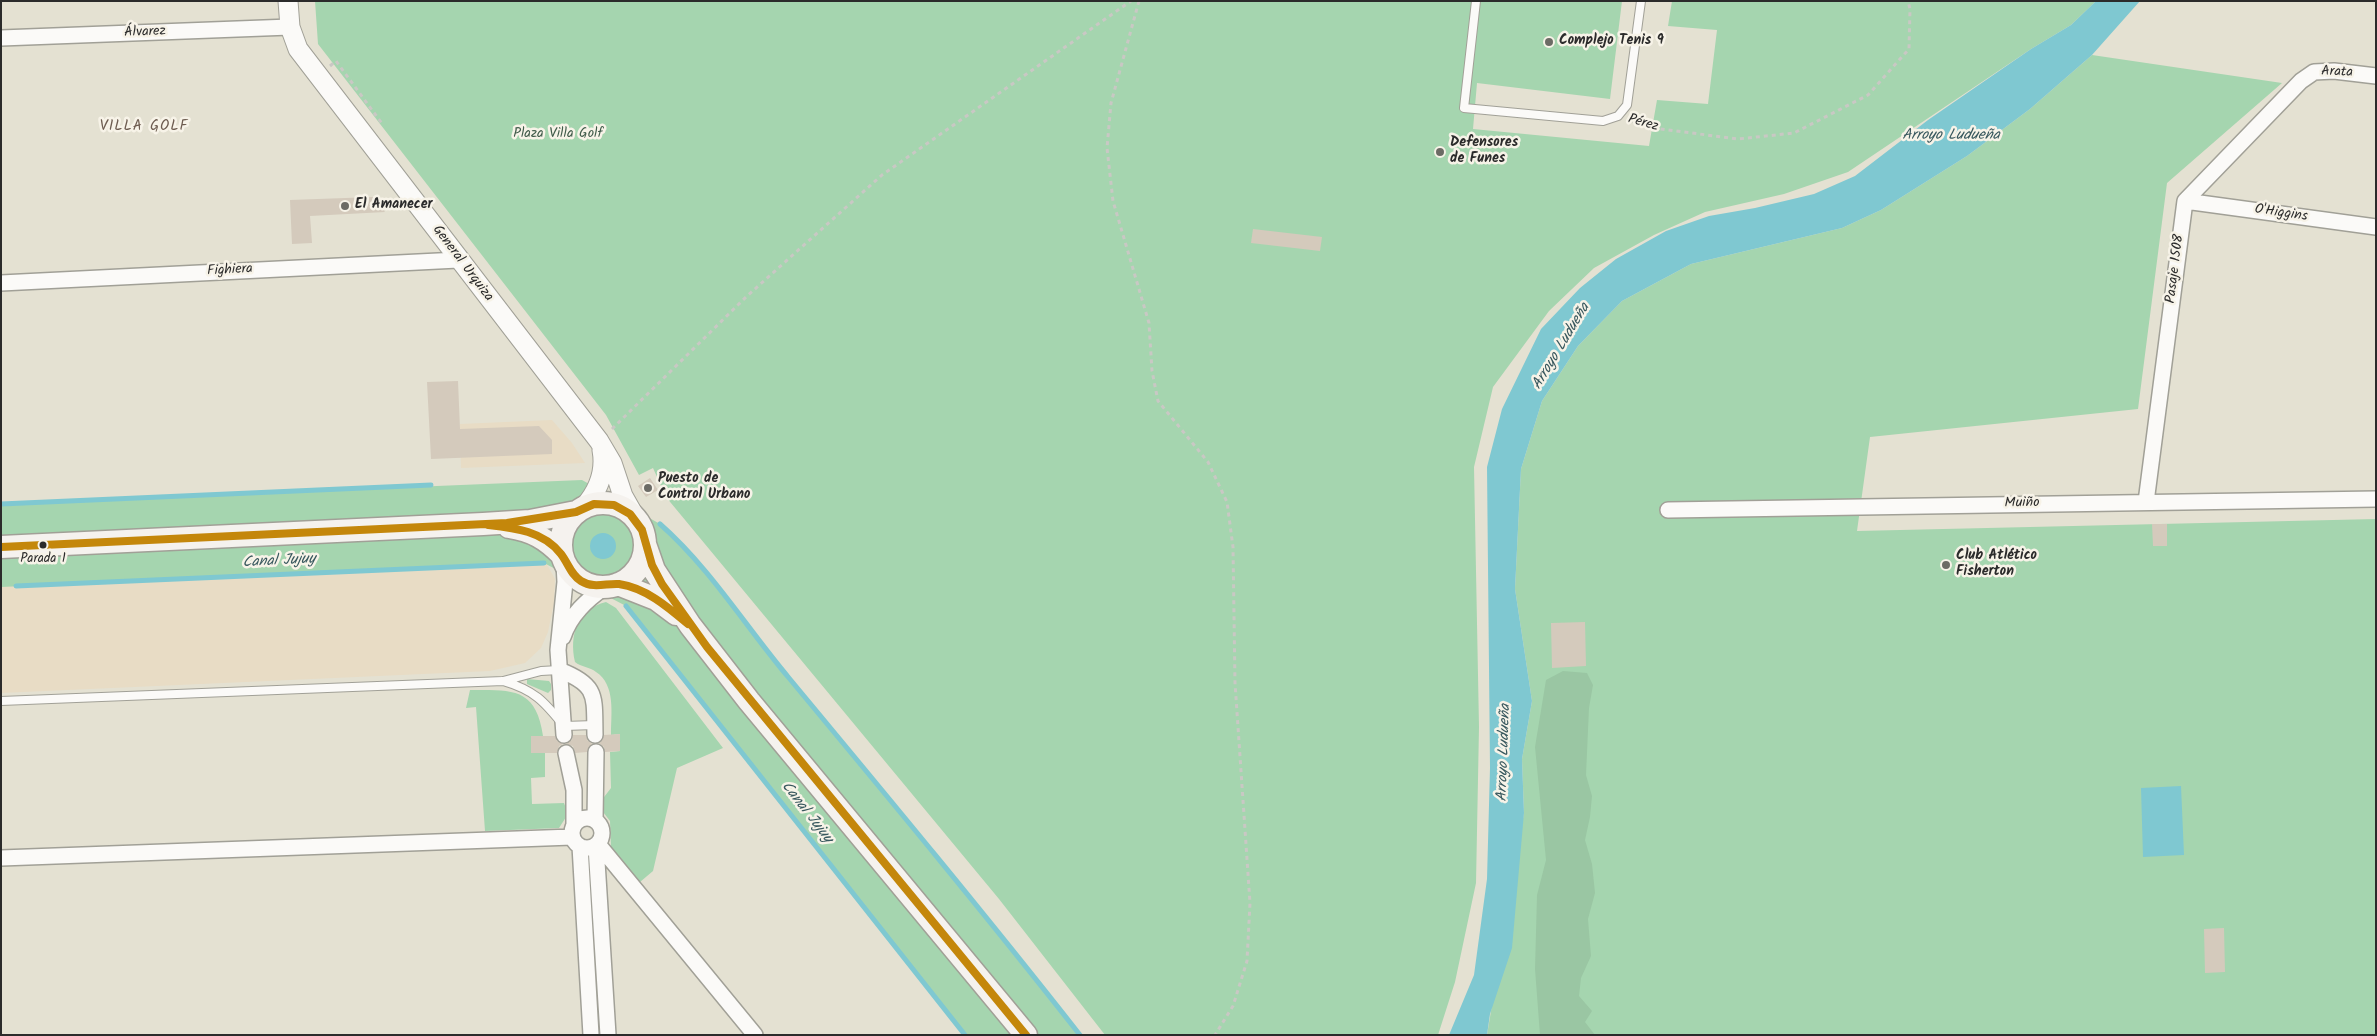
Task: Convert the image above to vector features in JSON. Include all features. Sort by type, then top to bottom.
[{"type":"main road","points":[[1,547],[530,521],[599,503],[613,504],[625,509],[636,519],[642,530],[654,570],[690,625],[749,701],[1026,1035]]},
{"type":"main road","points":[[563,559],[561,546],[564,530],[580,509]]},
{"type":"main road","points":[[483,524],[531,532],[547,540],[581,581],[593,586],[612,586],[656,599],[690,625]]},
{"type":"main road","points":[[612,586],[629,578],[638,568],[644,556],[645,544]]},
{"type":"street","name":"General Urquiza","points":[[288,1],[290,27],[298,49],[382,156],[458,260],[600,444],[612,463],[623,496],[636,519]]},
{"type":"street","name":"Álvarez","points":[[1,38],[290,27]]},
{"type":"street","name":"Arata","points":[[2185,201],[2301,81],[2314,72],[2334,71],[2376,76]]},
{"type":"street","name":"O'Higgins","points":[[2185,201],[2376,227]]},
{"type":"street","name":"Pasaje 1508","points":[[2146,502],[2185,201]]},
{"type":"street","name":"Fighiera","points":[[1,283],[458,260]]},
{"type":"street","points":[[580,509],[600,485],[604,459],[600,444]]},
{"type":"street","name":"Muiño","points":[[1668,510],[2376,499]]},
{"type":"street","points":[[563,559],[565,582],[558,650],[564,731]]},
{"type":"street","points":[[558,650],[565,631],[575,613],[589,599],[612,586]]},
{"type":"street","points":[[560,670],[576,676],[590,689],[594,700],[595,730]]},
{"type":"street","points":[[596,752],[595,820],[602,831],[597,845],[608,1035]]},
{"type":"street","points":[[566,753],[571,775],[575,810],[575,836],[591,1035]]},
{"type":"street","points":[[571,775],[596,775]]},
{"type":"street","points":[[575,836],[581,819],[595,820]]},
{"type":"street","points":[[1,858],[575,836],[588,848],[597,845]]},
{"type":"street","points":[[597,845],[755,1035]]},
{"type":"lane","name":"Pérez","points":[[1476,1],[1464,108],[1603,121],[1618,116]]},
{"type":"lane","points":[[1618,116],[1627,105],[1641,1]]},
{"type":"lane","points":[[1,701],[503,681],[541,671],[560,670]]},
{"type":"lane","points":[[503,681],[523,687],[537,695],[564,731],[595,730]]},
{"type":"path","points":[[600,444],[746,297],[882,175],[1131,1]]},
{"type":"path","points":[[1139,1],[1111,103],[1107,148],[1113,201],[1149,322],[1152,371],[1158,401],[1208,462],[1227,502],[1233,547],[1235,683],[1250,903],[1247,961],[1233,1006],[1215,1035]]},
{"type":"path","name":"Pérez","points":[[1618,116],[1653,128],[1738,139],[1794,133],[1868,94],[1909,49],[1910,10],[1908,1]]},
{"type":"shaded area","points":[[552,420],[572,443],[585,463],[461,468],[460,424]]},
{"type":"shaded area","points":[[541,554],[555,579],[554,603],[548,632],[541,648],[525,663],[490,671],[1,693],[1,580]]},
{"type":"green space","name":"Plaza Villa Golf","points":[[315,1],[1622,1],[1610,99],[1477,83],[1473,129],[1649,146],[1657,100],[1708,104],[1717,30],[1668,26],[1672,1],[2096,1],[2071,25],[2031,49],[1848,172],[1784,194],[1705,212],[1654,235],[1594,268],[1549,311],[1493,387],[1474,467],[1479,727],[1476,883],[1455,982],[1438,1035],[1105,1035],[999,899],[666,497],[653,468],[639,475],[606,415],[318,44]]},
{"type":"green space","name":"Club Atlético Fisherton","points":[[2092,55],[2282,83],[2167,183],[2138,409],[1870,437],[1857,531],[2376,519],[2376,1035],[1487,1035],[1524,813],[1522,759],[1532,701],[1515,589],[1521,469],[1542,401],[1578,346],[1622,301],[1691,264],[1842,228],[1881,210],[1967,156],[2030,109]]},
{"type":"green space","points":[[582,480],[660,524],[685,546],[786,674],[961,884],[1080,1035],[965,1035],[626,606],[544,563],[1,587],[1,504]]},
{"type":"green space","points":[[606,602],[616,608],[723,748],[677,768],[653,871],[640,882],[611,848],[610,821],[600,808],[601,801],[611,788],[610,752],[620,751],[620,734],[611,735],[612,709],[610,692],[607,684],[596,672],[575,662],[573,652],[577,624],[588,611],[596,605]]},
{"type":"green space","points":[[1563,671],[1587,673],[1593,685],[1589,708],[1586,775],[1592,796],[1585,840],[1592,864],[1595,893],[1588,919],[1591,956],[1581,978],[1579,996],[1592,1011],[1585,1022],[1595,1035],[1540,1035],[1535,969],[1537,895],[1546,860],[1535,747],[1546,680]]},
{"type":"green space","points":[[527,679],[549,681],[551,690],[548,693],[527,684]]},
{"type":"green space","points":[[470,690],[510,692],[528,700],[535,708],[540,720],[543,736],[531,736],[531,753],[545,753],[545,777],[531,778],[532,804],[564,803],[568,814],[559,828],[485,831],[476,707],[466,708]]},
{"type":"water","name":"Arroyo Ludueña","points":[[2096,1],[2140,1],[2092,55],[2030,109],[1967,156],[1881,210],[1842,228],[1691,264],[1622,301],[1578,346],[1542,401],[1521,469],[1515,589],[1532,701],[1522,759],[1524,813],[1512,948],[1490,1014],[1487,1035],[1449,1035],[1474,975],[1487,879],[1490,768],[1487,467],[1502,409],[1541,329],[1580,288],[1616,259],[1666,231],[1709,216],[1755,208],[1814,194],[1855,176],[1928,120],[2031,49],[2071,25]]},
{"type":"water","points":[[603,533],[612,537],[616,546],[612,555],[603,559],[594,555],[590,546],[594,537]]},
{"type":"water","points":[[2181,786],[2184,855],[2143,857],[2141,788]]},
{"type":"building","points":[[373,197],[385,212],[310,216],[312,243],[292,244],[290,200]]},
{"type":"building","points":[[1253,229],[1322,237],[1320,251],[1251,243]]},
{"type":"building","points":[[458,381],[460,429],[539,426],[552,440],[552,454],[431,459],[427,382]]},
{"type":"building","name":"Puesto de Control Urbano","points":[[650,478],[658,490],[646,497],[638,486]]},
{"type":"building","points":[[2152,524],[2167,524],[2167,546],[2153,546]]},
{"type":"building","points":[[1585,622],[1586,666],[1552,668],[1551,623]]},
{"type":"building","points":[[620,734],[620,751],[605,752],[604,747],[599,743],[604,735]]},
{"type":"building","points":[[573,735],[586,735],[587,740],[592,744],[587,752],[575,753],[573,746],[566,744],[572,740]]},
{"type":"building","points":[[531,736],[555,736],[557,741],[563,744],[559,746],[557,753],[531,753]]},
{"type":"building","points":[[2224,928],[2225,972],[2205,973],[2204,929]]},
{"type":"waterway","points":[[1,504],[431,485]]},
{"type":"waterway","points":[[660,524],[695,559],[773,659],[972,900],[1080,1035]]},
{"type":"waterway","name":"Canal Jujuy","points":[[16,586],[544,563]]},
{"type":"waterway","name":"Canal Jujuy","points":[[626,606],[965,1035]]},
{"type":"transit line","points":[[1,547],[507,523],[576,512],[594,504],[614,505],[630,514],[642,530],[652,565],[662,584],[707,647],[1026,1035]]},
{"type":"transit line","points":[[488,525],[518,529],[546,540],[561,554],[575,576],[581,581],[591,585],[619,584],[629,586],[647,594],[688,624]]},
{"type":"place","name":"Complejo Tenis 9","points":[[1549,42]]},
{"type":"place","name":"Defensores de Funes","points":[[1440,152]]},
{"type":"place","name":"El Amanecer","points":[[345,206]]},
{"type":"place","name":"Puesto de Control Urbano","points":[[648,488]]},
{"type":"place","name":"Parada 1","points":[[43,545]]},
{"type":"place","name":"Club Atlético Fisherton","points":[[1946,565]]},
{"type":"district","name":"VILLA GOLF","points":[[144,127]]}]
